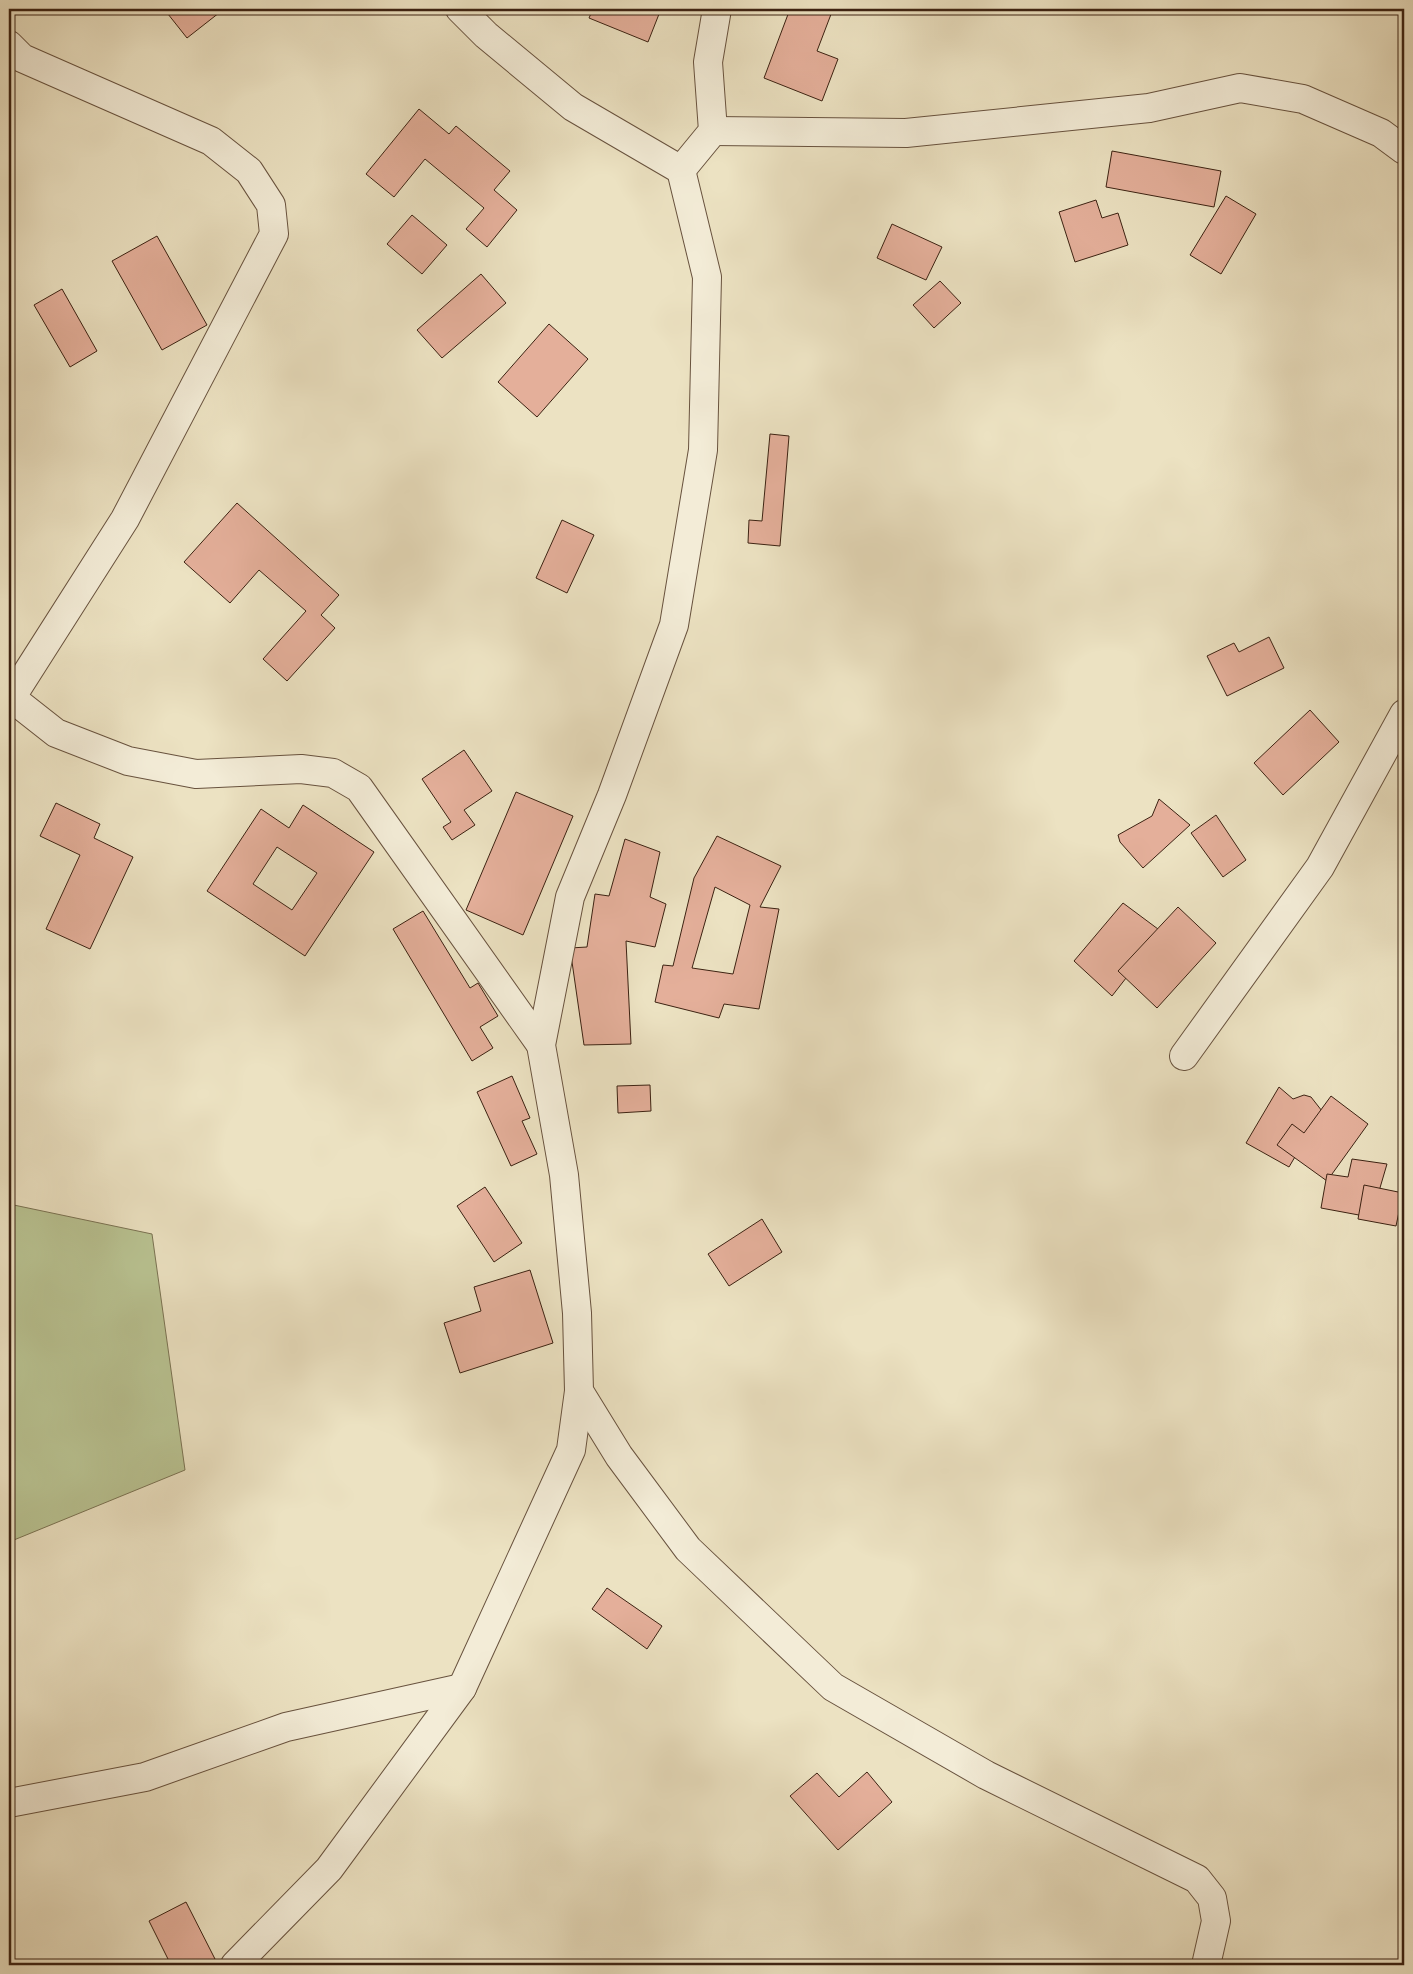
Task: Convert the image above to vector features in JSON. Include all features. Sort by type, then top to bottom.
[{"type":"street","points":[[235,1965],[329,1869],[462,1688],[572,1450],[579,1391],[577,1313],[564,1175],[541,1045],[570,897],[612,795],[674,625],[703,450],[708,277],[682,170],[573,107],[486,35],[460,9]]},
{"type":"street","points":[[682,170],[713,131],[708,62],[716,9]]},
{"type":"street","points":[[9,44],[22,58],[210,141],[249,171],[272,205],[274,234],[125,520],[10,697],[56,733],[128,761],[196,774],[309,770],[333,773],[359,788],[541,1045]]},
{"type":"street","points":[[713,131],[906,133],[1149,108],[1240,88],[1303,99],[1381,133],[1404,150]]},
{"type":"street","points":[[1184,1056],[1320,867],[1404,714]]},
{"type":"street","points":[[579,1391],[619,1456],[688,1550],[833,1687],[986,1776],[1197,1879],[1212,1898],[1216,1921],[1206,1965]]},
{"type":"street","points":[[9,1803],[145,1777],[286,1727],[462,1688]]},
{"type":"green space","points":[[9,1204],[152,1234],[185,1470],[9,1542]]},
{"type":"building","points":[[164,9],[224,9],[187,38]]},
{"type":"building","points":[[593,9],[661,9],[648,42],[589,18]]},
{"type":"building","points":[[790,9],[833,9],[817,51],[838,59],[822,101],[764,78]]},
{"type":"building","points":[[419,109],[449,134],[456,126],[510,171],[494,190],[517,210],[487,247],[466,229],[484,208],[425,159],[394,197],[366,174]]},
{"type":"building","points":[[1112,151],[1221,171],[1214,207],[1106,187]]},
{"type":"building","points":[[1226,196],[1256,214],[1221,274],[1190,255]]},
{"type":"building","points":[[1096,200],[1102,218],[1118,213],[1128,245],[1075,262],[1059,212]]},
{"type":"building","points":[[412,215],[447,245],[422,274],[387,244]]},
{"type":"building","points":[[892,224],[942,247],[926,280],[877,258]]},
{"type":"building","points":[[157,236],[207,325],[162,350],[112,261]]},
{"type":"building","points":[[481,274],[506,303],[442,358],[417,330]]},
{"type":"building","points":[[940,281],[961,303],[934,328],[913,305]]},
{"type":"building","points":[[62,289],[97,351],[70,367],[34,305]]},
{"type":"building","points":[[549,324],[588,359],[537,417],[498,382]]},
{"type":"building","points":[[770,434],[789,436],[780,546],[748,543],[749,520],[762,521]]},
{"type":"building","points":[[237,503],[339,595],[321,615],[335,628],[287,681],[263,659],[306,611],[259,570],[230,603],[184,562]]},
{"type":"building","points":[[562,520],[594,535],[567,593],[536,578]]},
{"type":"building","points":[[1269,637],[1284,668],[1227,696],[1207,656],[1234,643],[1239,652]]},
{"type":"building","points":[[1310,710],[1339,742],[1283,795],[1254,763]]},
{"type":"building","points":[[464,750],[492,791],[464,810],[475,825],[452,840],[443,827],[451,822],[422,779]]},
{"type":"building","points":[[516,792],[573,816],[523,935],[466,910]]},
{"type":"building","points":[[1159,799],[1190,825],[1143,868],[1120,842],[1118,835],[1152,816]]},
{"type":"building","points":[[56,803],[100,824],[94,838],[133,857],[90,949],[46,929],[80,855],[40,836]]},
{"type":"building","points":[[303,805],[374,852],[305,956],[207,891],[261,809],[289,828]],"holes":[[[277,847],[317,873],[292,910],[253,884]]]},
{"type":"building","points":[[1216,815],[1246,860],[1223,877],[1191,833]]},
{"type":"building","points":[[717,836],[781,866],[760,907],[779,909],[759,1009],[724,1004],[719,1018],[655,1002],[663,965],[673,966],[694,878]],"holes":[[[715,887],[750,905],[733,974],[692,968]]]},
{"type":"building","points":[[625,839],[660,852],[650,897],[666,904],[655,947],[626,941],[631,1044],[584,1045],[570,948],[587,947],[595,894],[609,896]]},
{"type":"building","points":[[1123,903],[1162,932],[1112,996],[1074,961]]},
{"type":"building","points":[[1178,907],[1216,943],[1157,1008],[1118,971]]},
{"type":"building","points":[[423,911],[470,988],[478,983],[498,1016],[480,1027],[493,1048],[472,1061],[393,929]]},
{"type":"building","points":[[512,1076],[530,1118],[522,1121],[537,1154],[511,1166],[477,1092]]},
{"type":"building","points":[[650,1085],[651,1111],[618,1113],[617,1086]]},
{"type":"building","points":[[1279,1087],[1293,1099],[1304,1095],[1311,1097],[1322,1111],[1289,1167],[1246,1143]]},
{"type":"building","points":[[1331,1096],[1368,1124],[1327,1181],[1277,1145],[1292,1124],[1304,1133]]},
{"type":"building","points":[[1352,1159],[1387,1164],[1377,1198],[1375,1218],[1321,1208],[1327,1174],[1348,1177]]},
{"type":"building","points":[[1364,1185],[1403,1193],[1396,1226],[1358,1219]]},
{"type":"building","points":[[485,1187],[522,1243],[494,1262],[457,1206]]},
{"type":"building","points":[[762,1219],[782,1252],[729,1286],[708,1254]]},
{"type":"building","points":[[530,1270],[553,1343],[460,1373],[444,1323],[481,1311],[474,1287]]},
{"type":"building","points":[[607,1588],[662,1626],[647,1649],[592,1609]]},
{"type":"building","points":[[867,1772],[892,1802],[838,1850],[790,1796],[817,1773],[839,1797]]},
{"type":"building","points":[[186,1902],[215,1959],[203,1965],[171,1965],[149,1921]]}]
